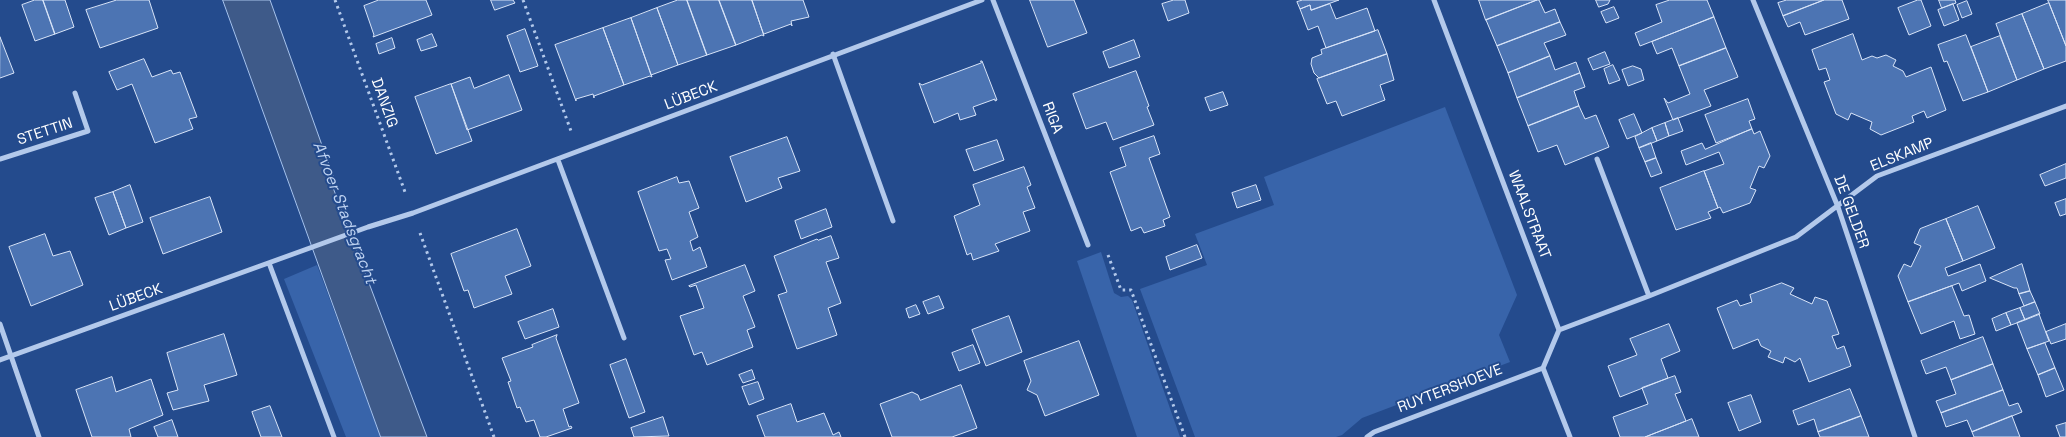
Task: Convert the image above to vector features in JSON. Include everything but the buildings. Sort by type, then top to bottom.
[{"type":"street","name":"LÜBECK","points":[[0,360],[558,160],[832,54],[982,0]]},
{"type":"street","name":"RIGA","points":[[993,0],[1088,245]]},
{"type":"street","name":"WAALSTRAAT","points":[[1434,0],[1559,330]]},
{"type":"street","name":"DE GELDER","points":[[1753,0],[1838,207],[1915,437]]},
{"type":"street","points":[[832,54],[893,221]]},
{"type":"street","name":"STETTIN","points":[[0,159],[88,131],[75,92]]},
{"type":"street","name":"ELSKAMP","points":[[1559,330],[1796,237],[1877,176],[2066,106]]},
{"type":"street","points":[[1597,159],[1649,296]]},
{"type":"street","points":[[558,160],[624,338]]},
{"type":"street","points":[[269,263],[334,437]]},
{"type":"street","points":[[0,324],[39,437]]},
{"type":"street","points":[[1559,330],[1543,368],[1570,437]]},
{"type":"street","name":"RUYTERSHOEVE","points":[[1367,437],[1374,432],[1543,368]]},
{"type":"path","name":"DANZIG","points":[[335,0],[413,213]]},
{"type":"path","points":[[523,0],[579,152]]},
{"type":"path","points":[[413,213],[494,437]]},
{"type":"path","points":[[1088,245],[1103,242],[1121,290],[1131,290],[1185,437]]},
{"type":"shaded area","points":[[223,0],[270,0],[333,176],[329,177],[427,437],[381,437]]},
{"type":"shaded area","points":[[1445,107],[1517,295],[1499,335],[1510,362],[1362,418],[1342,435],[1336,437],[1195,437],[1140,289],[1207,265],[1195,234],[1274,205],[1264,177]]},
{"type":"shaded area","points":[[1101,252],[1114,293],[1121,297],[1128,296],[1132,300],[1180,437],[1137,437],[1077,261]]},
{"type":"shaded area","points":[[317,265],[381,437],[346,437],[284,279]]},
{"type":"water label","name":"Afvoer Stadsgracht","points":[[344,213]]}]
